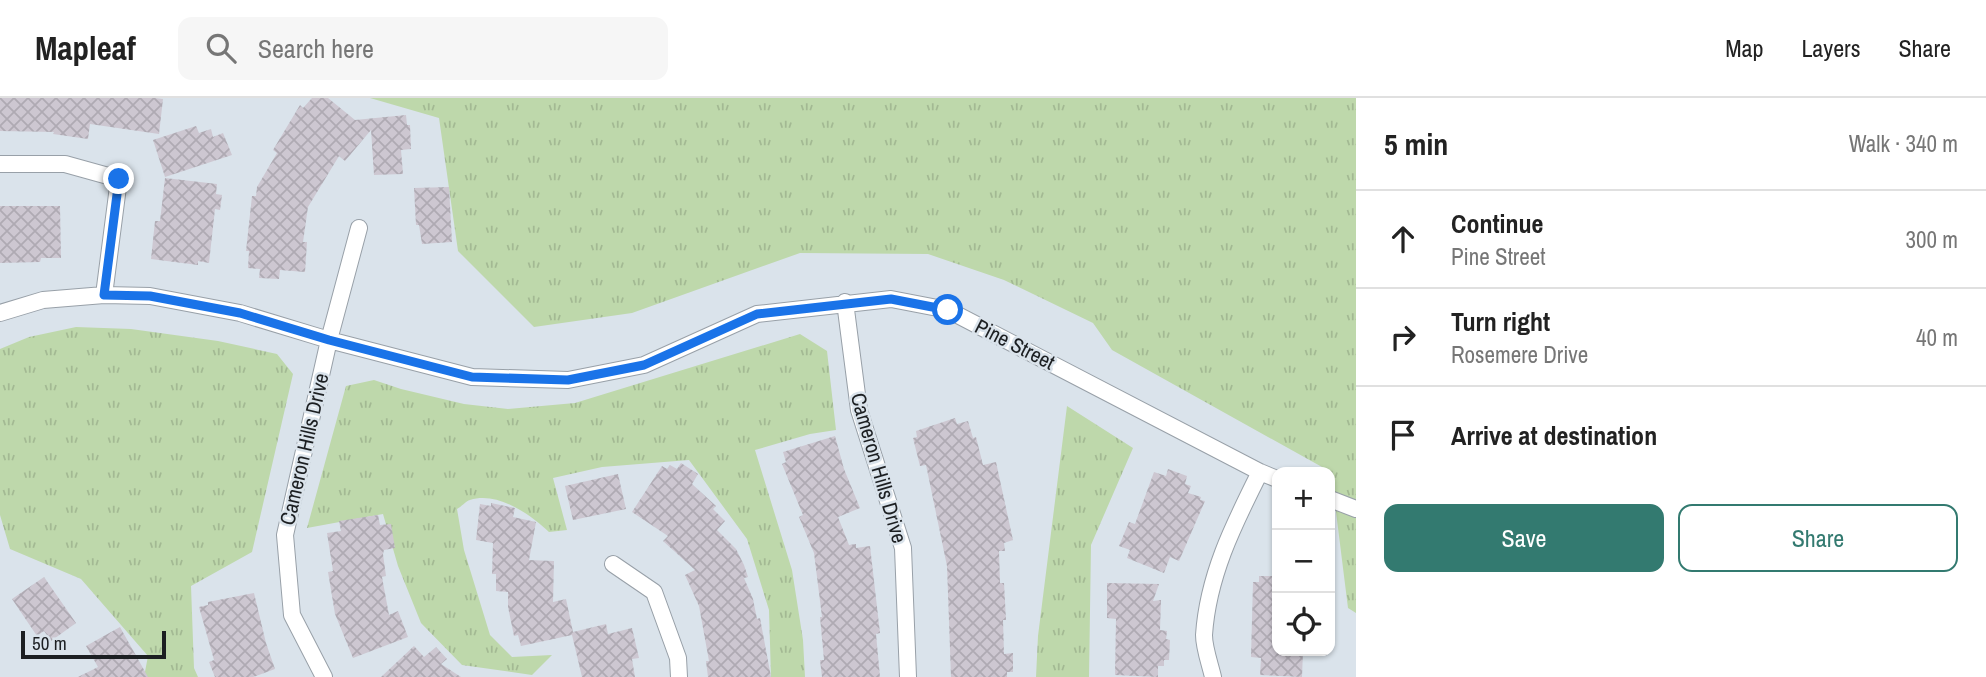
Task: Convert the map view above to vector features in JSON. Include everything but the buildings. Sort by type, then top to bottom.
[{"type":"street","points":[[0,164],[65,164],[119,179],[104,295]]},
{"type":"street","name":"Cameron Hills Drive","points":[[324,677],[292,615],[285,535],[329,340],[359,228]]},
{"type":"street","name":"Pine Street","points":[[0,313],[43,300],[104,295],[150,296],[240,313],[329,340],[472,377],[568,380],[644,365],[757,314],[845,302],[891,299],[948,310],[1272,476]]},
{"type":"street","name":"Cameron Hills Drive","points":[[845,302],[859,410],[902,548],[908,677]]},
{"type":"street","points":[[1213,677],[1204,637],[1213,584],[1226,540],[1260,472]]},
{"type":"street","points":[[1335,501],[1356,509]]},
{"type":"street","points":[[613,564],[654,592],[678,658],[679,677]]},
{"type":"green space","points":[[370,98],[1356,98],[1356,613],[1348,608],[1335,504],[1335,467],[1322,467],[1112,350],[1093,323],[1004,280],[928,254],[800,253],[632,313],[534,327],[458,251],[439,118]]},
{"type":"green space","points":[[76,327],[131,329],[218,341],[277,354],[293,374],[252,552],[191,586],[194,668],[198,677],[144,677],[148,656],[81,579],[10,549],[0,515],[0,349],[29,337]]},
{"type":"green space","points":[[800,334],[827,351],[836,430],[810,434],[755,450],[792,570],[803,640],[805,677],[771,677],[769,610],[747,539],[689,460],[602,467],[553,478],[567,530],[549,532],[513,506],[492,499],[470,500],[457,509],[464,550],[490,635],[512,657],[552,655],[532,675],[462,665],[421,623],[398,566],[383,514],[307,528],[346,386],[374,380],[464,404],[508,409],[575,403]]},
{"type":"green space","points":[[1067,406],[1133,448],[1091,545],[1089,677],[1036,677],[1038,636]]},
{"type":"route","points":[[119,179],[104,295],[150,296],[240,313],[329,340],[472,377],[568,380],[644,365],[757,314],[845,302],[891,299],[948,310]]}]
